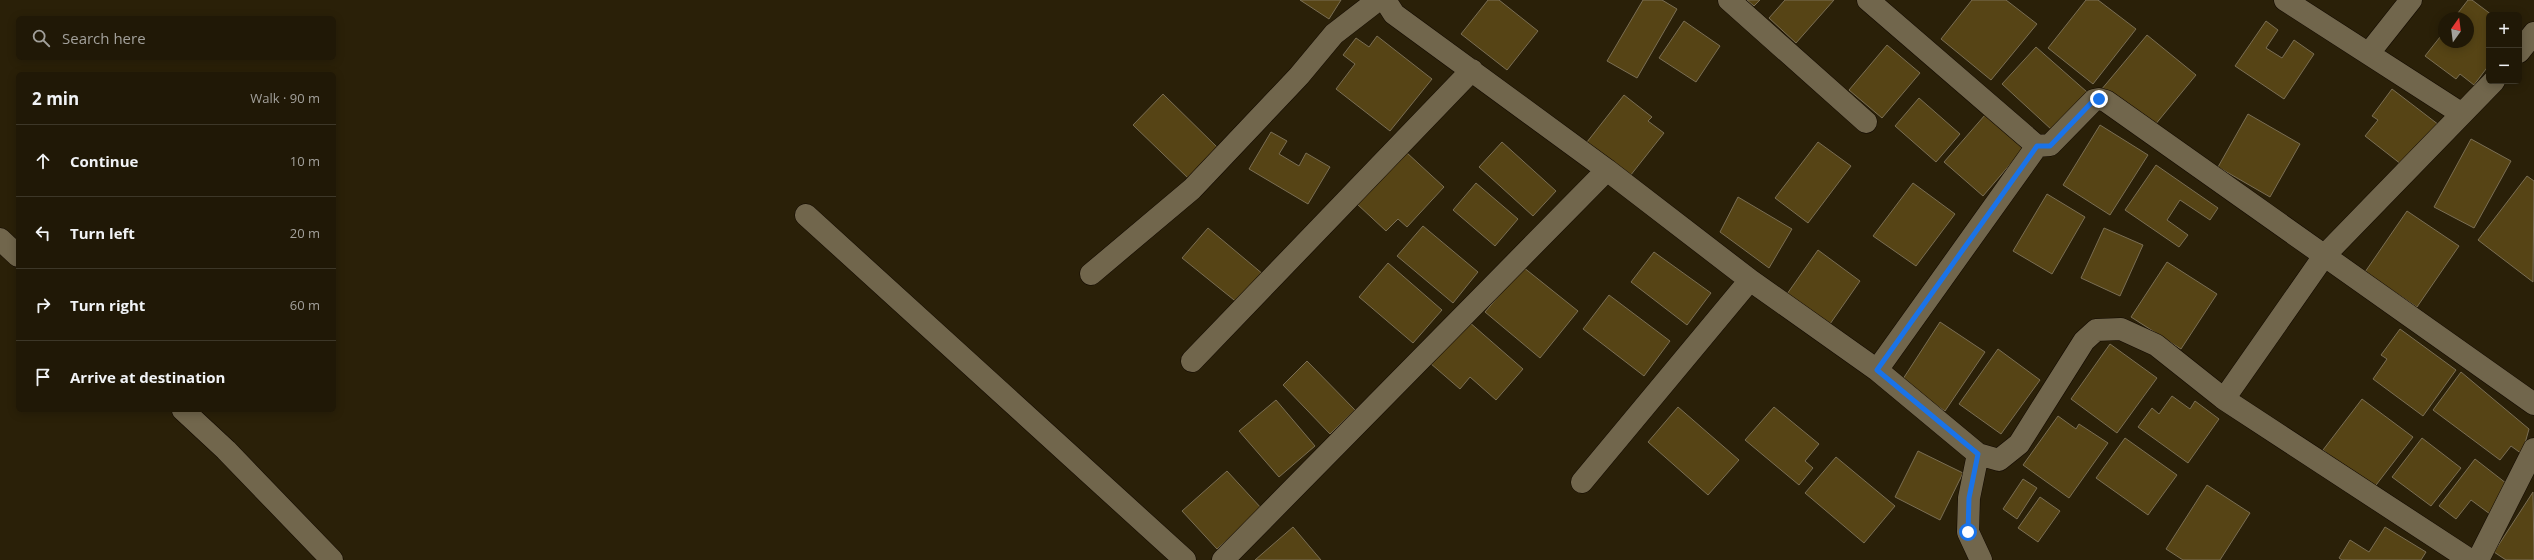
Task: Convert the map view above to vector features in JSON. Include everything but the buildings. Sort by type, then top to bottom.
[{"type":"street","points":[[1091,274],[1192,189],[1299,76],[1334,34],[1378,0]]},
{"type":"street","points":[[1385,0],[1394,14],[1607,170],[1750,280],[1877,370],[1978,454],[1999,460],[2019,444],[2084,341],[2096,330],[2121,329],[2156,345],[2224,399],[2470,560]]},
{"type":"street","points":[[1729,0],[1866,122]]},
{"type":"street","points":[[1868,0],[2037,146],[2050,146],[2094,100],[2099,99],[2106,101],[2534,404]]},
{"type":"street","points":[[2285,0],[2370,53],[2462,114]]},
{"type":"street","points":[[2370,53],[2411,0]]},
{"type":"street","points":[[2522,48],[2534,33]]},
{"type":"street","points":[[1192,361],[1472,70]]},
{"type":"street","points":[[2224,399],[2324,256],[2491,84]]},
{"type":"street","points":[[1877,370],[2037,146]]},
{"type":"street","points":[[1223,560],[1607,170]]},
{"type":"street","points":[[806,215],[1186,560]]},
{"type":"street","points":[[0,239],[16,254]]},
{"type":"street","points":[[1582,482],[1750,280]]},
{"type":"street","points":[[185,412],[226,450],[332,560]]},
{"type":"street","points":[[2478,560],[2534,449]]},
{"type":"street","points":[[1978,454],[1969,498],[1968,532],[1981,560]]},
{"type":"route","points":[[1968,532],[1969,498],[1978,454],[1877,370],[2037,146],[2050,146],[2094,100],[2099,99]]}]
